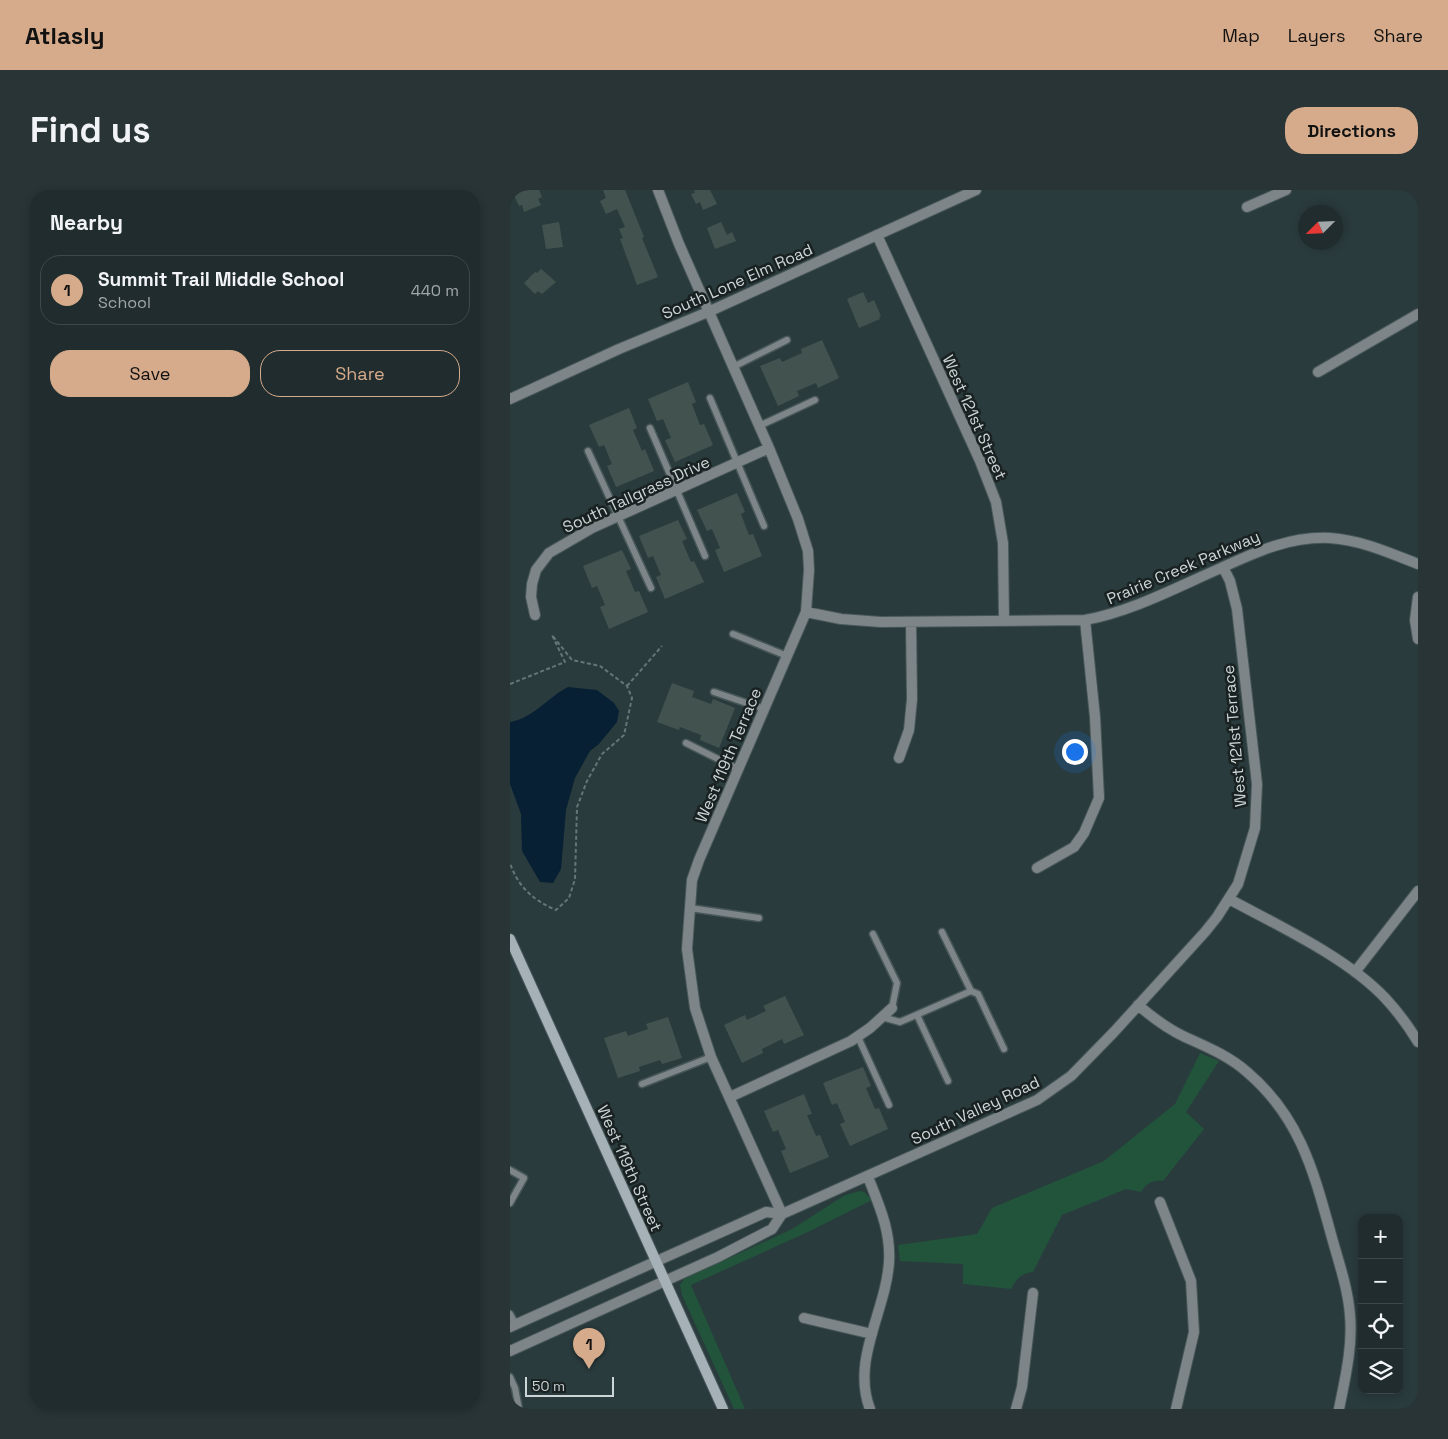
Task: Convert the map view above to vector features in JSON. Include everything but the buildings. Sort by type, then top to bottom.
[{"type":"main road","name":"West 119th Street","points":[[510,938],[723,1409]]},
{"type":"street","name":"West 119th Terrace","points":[[658,190],[708,312],[769,448],[798,519],[808,551],[809,570],[806,612],[694,873],[687,949],[695,1008],[711,1057],[782,1214]]},
{"type":"street","name":"South Lone Elm Road","points":[[510,399],[619,349],[708,312],[976,190]]},
{"type":"street","points":[[1247,207],[1286,190]]},
{"type":"street","name":"West 121st Street","points":[[877,235],[980,460],[996,502],[1003,543],[1004,621]]},
{"type":"street","points":[[1318,372],[1418,314]]},
{"type":"street","name":"South Tallgrass Drive","points":[[535,615],[532,584],[536,570],[549,553],[592,528],[769,448]]},
{"type":"street","name":"Prairie Creek Parkway","points":[[806,612],[863,621],[1085,620],[1122,611],[1274,545],[1289,541],[1318,538],[1339,539],[1359,543],[1418,564]]},
{"type":"street","name":"West 121st Terrace","points":[[1223,567],[1230,581],[1237,609],[1257,784],[1255,828],[1238,884],[1229,899]]},
{"type":"street","points":[[1418,597],[1415,614],[1418,639]]},
{"type":"street","points":[[1037,868],[1074,847],[1084,834],[1099,798],[1095,717],[1085,620]]},
{"type":"street","points":[[899,758],[909,730],[911,622]]},
{"type":"street","points":[[1356,972],[1418,891]]},
{"type":"street","points":[[1229,899],[1315,946],[1356,972],[1386,999],[1408,1026],[1418,1042]]},
{"type":"street","name":"South Valley Road","points":[[513,1326],[766,1212],[782,1214],[868,1177],[1050,1092],[1071,1076],[1138,1005],[1205,932],[1229,899]]},
{"type":"street","points":[[1138,1005],[1154,1019],[1224,1055],[1250,1074],[1278,1104],[1302,1143],[1310,1161],[1338,1259],[1351,1316],[1348,1361],[1339,1409]]},
{"type":"street","points":[[730,1097],[852,1041],[892,1008]]},
{"type":"street","points":[[868,1177],[885,1222],[889,1248],[887,1277],[872,1334],[864,1376],[866,1398],[870,1409]]},
{"type":"street","points":[[1160,1202],[1191,1281],[1194,1332],[1176,1409]]},
{"type":"street","name":"South Valley Road","points":[[510,1352],[665,1282],[772,1229],[782,1214]]},
{"type":"street","points":[[1016,1409],[1022,1387],[1033,1294]]},
{"type":"street","points":[[804,1318],[872,1334]]},
{"type":"lane","points":[[733,367],[787,340]]},
{"type":"lane","points":[[710,398],[764,526]]},
{"type":"lane","points":[[759,426],[815,400]]},
{"type":"lane","points":[[650,428],[705,556]]},
{"type":"lane","points":[[588,451],[651,588]]},
{"type":"lane","points":[[733,634],[787,656]]},
{"type":"lane","points":[[714,692],[764,709]]},
{"type":"lane","points":[[686,743],[738,769]]},
{"type":"lane","points":[[690,908],[759,918]]},
{"type":"lane","points":[[942,932],[971,991],[978,994],[1004,1049]]},
{"type":"lane","points":[[873,934],[896,983],[892,1008]]},
{"type":"lane","points":[[882,1017],[900,1022],[971,991]]},
{"type":"lane","points":[[918,1014],[948,1081]]},
{"type":"lane","points":[[858,1037],[889,1105]]},
{"type":"lane","points":[[642,1084],[711,1057]]},
{"type":"lane","points":[[510,1170],[524,1178],[510,1203]]},
{"type":"lane","points":[[510,1314],[513,1326]]},
{"type":"lane","points":[[510,1377],[515,1388],[518,1409]]},
{"type":"path","points":[[510,684],[565,662],[552,635],[572,660],[600,666],[627,686],[632,698],[624,735],[602,754],[587,781],[578,807],[575,879],[570,898],[556,910],[539,903],[522,887],[510,863]]},
{"type":"path","points":[[627,686],[662,646]]},
{"type":"green space","points":[[1200,1053],[1219,1061],[1186,1112],[1204,1129],[1163,1181],[1150,1183],[1141,1192],[1126,1189],[1062,1215],[1033,1272],[1020,1277],[1011,1289],[963,1284],[963,1264],[900,1261],[898,1245],[977,1234],[992,1208],[1104,1161],[1175,1104]]},
{"type":"green space","points":[[860,1191],[864,1192],[872,1200],[808,1232],[691,1285],[745,1409],[734,1409],[682,1295],[680,1285],[684,1279],[792,1229],[845,1195]]},
{"type":"water","points":[[568,687],[597,690],[614,703],[619,711],[617,722],[599,744],[590,751],[575,778],[566,810],[561,869],[553,883],[540,882],[522,851],[521,814],[510,784],[510,722],[519,720],[534,712]]},
{"type":"place","name":"Summit Trail Middle School","points":[[589,1369]]}]
